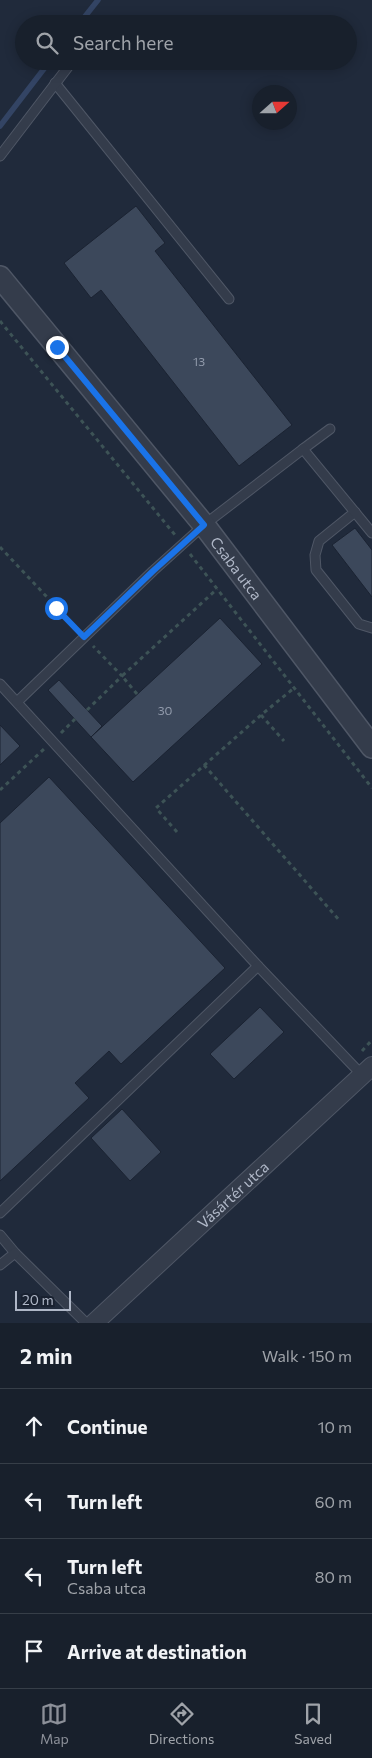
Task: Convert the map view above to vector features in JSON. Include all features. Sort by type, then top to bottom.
[{"type":"street","name":"Csaba utca","points":[[0,277],[204,525],[372,747]]},
{"type":"street","name":"Vásártér utca","points":[[94,1323],[367,1071]]},
{"type":"lane","points":[[0,156],[66,70]]},
{"type":"lane","points":[[55,83],[229,300]]},
{"type":"lane","points":[[17,702],[153,571],[204,525],[330,429]]},
{"type":"lane","points":[[303,449],[372,533]]},
{"type":"lane","points":[[355,512],[319,541],[315,555],[316,570],[359,624],[372,628]]},
{"type":"lane","points":[[0,684],[258,966],[367,1071]]},
{"type":"lane","points":[[0,1213],[258,966]]},
{"type":"lane","points":[[0,1235],[15,1253],[86,1323]]},
{"type":"lane","points":[[0,1265],[15,1253]]},
{"type":"path","points":[[0,547],[137,694]]},
{"type":"path","points":[[86,710],[217,590]]},
{"type":"path","points":[[177,832],[156,808],[294,688]]},
{"type":"path","points":[[261,715],[284,741]]},
{"type":"path","points":[[0,790],[75,719]]},
{"type":"path","points":[[204,765],[339,920]]},
{"type":"building","points":[[136,206],[165,243],[155,251],[292,425],[239,466],[101,290],[91,298],[64,263]]},
{"type":"building","points":[[355,528],[372,550],[372,597],[332,545]]},
{"type":"building","points":[[220,618],[262,664],[133,782],[91,737]]},
{"type":"building","points":[[59,680],[102,726],[91,737],[48,690]]},
{"type":"building","points":[[0,725],[20,746],[0,765]]},
{"type":"building","points":[[49,777],[225,968],[121,1064],[109,1051],[75,1083],[89,1098],[0,1181],[0,823]]},
{"type":"building","points":[[260,1007],[284,1032],[234,1079],[210,1054]]},
{"type":"building","points":[[122,1109],[161,1152],[130,1181],[91,1138]]},
{"type":"waterway","points":[[86,15],[98,0]]},
{"type":"waterway","points":[[0,126],[43,70]]},
{"type":"route","points":[[56,608],[84,637],[204,525],[57,347]]}]
